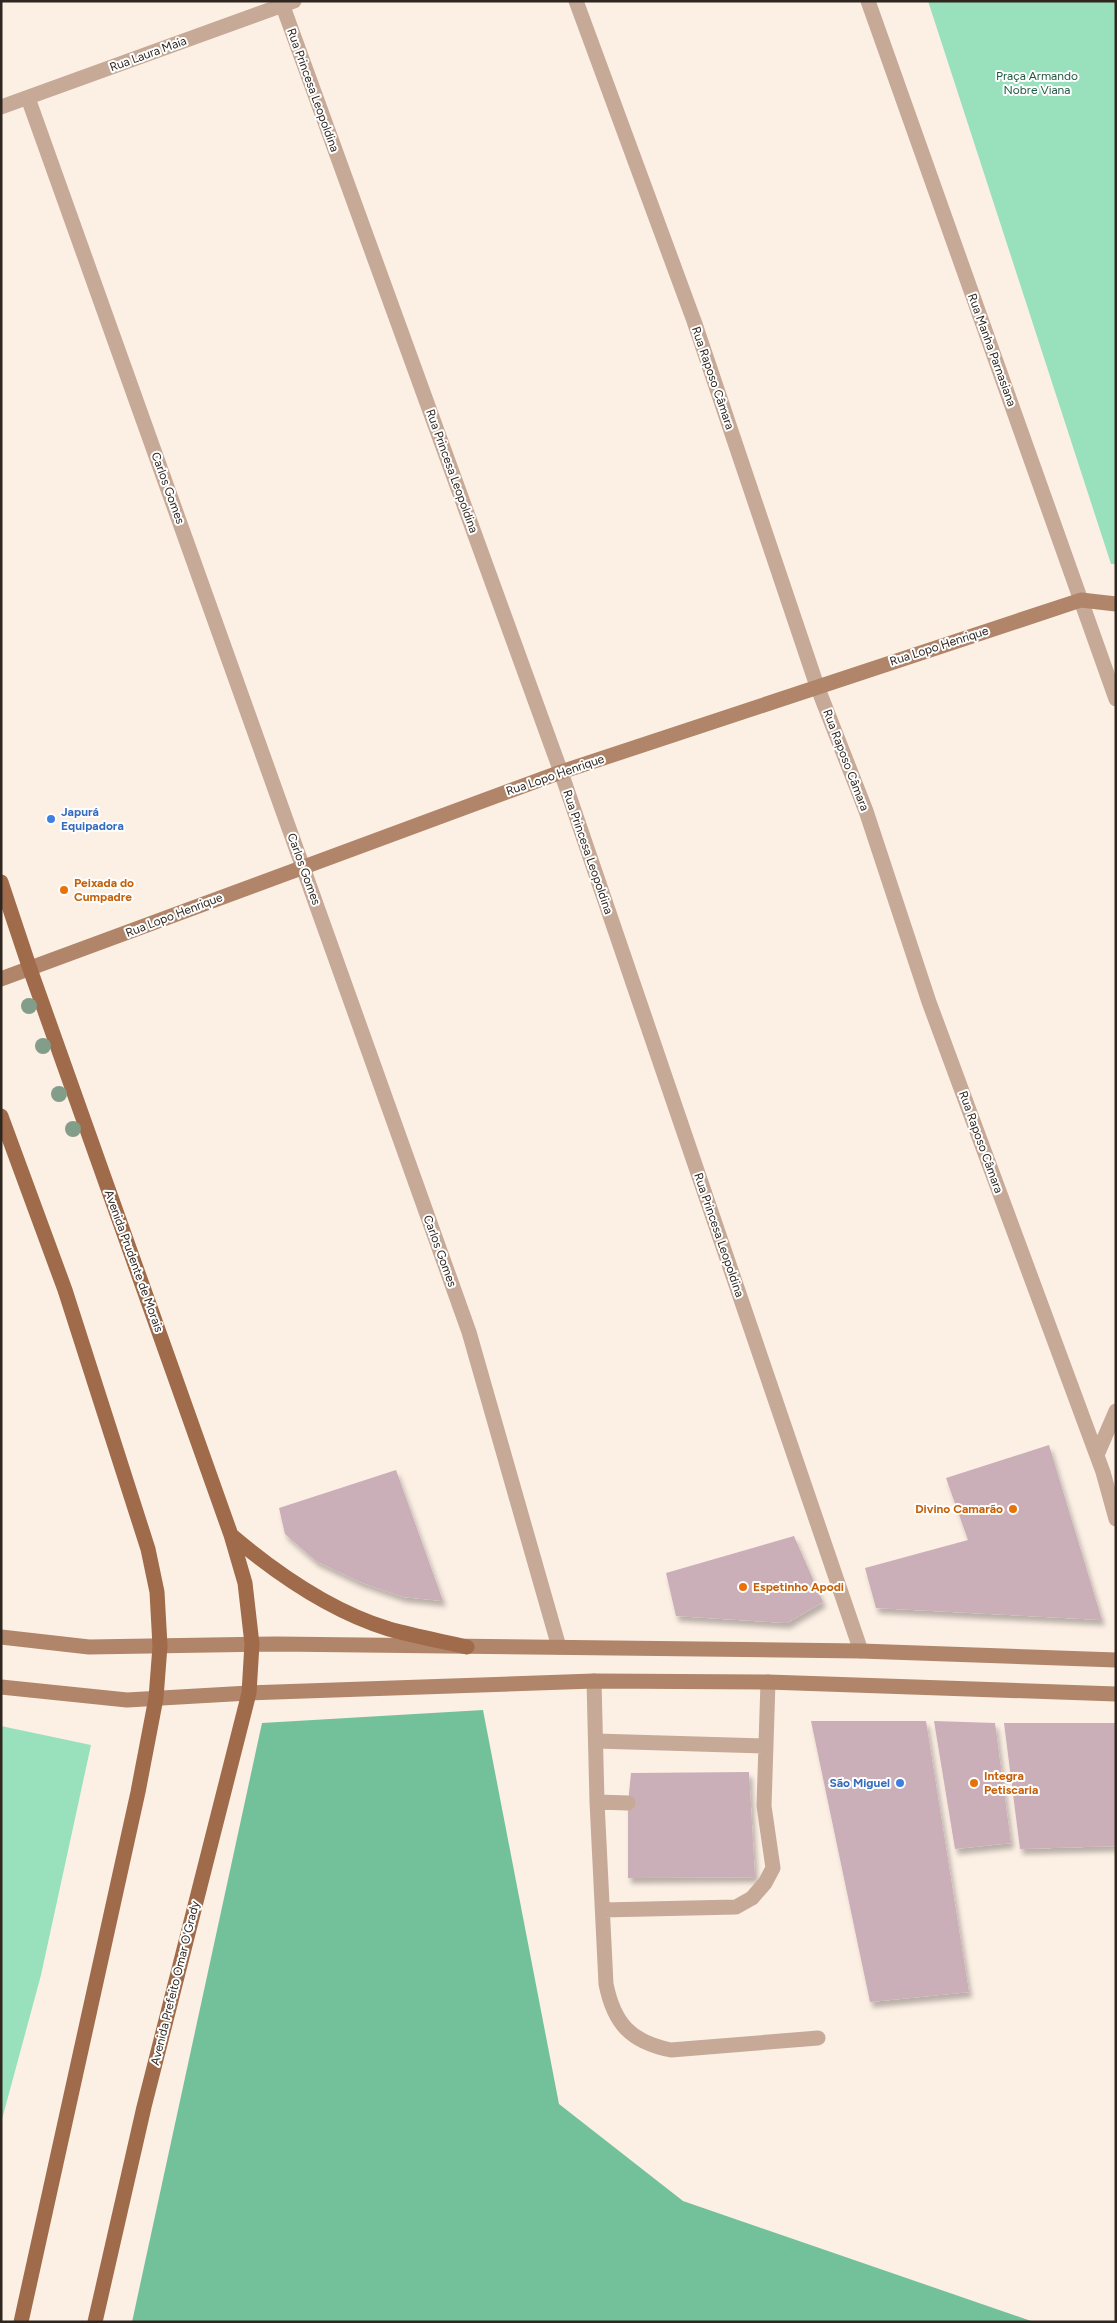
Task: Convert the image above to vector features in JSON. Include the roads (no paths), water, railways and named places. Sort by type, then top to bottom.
[{"type":"main road","name":"Rua Lopo Henrique","points":[[1,979],[561,772],[1081,600],[1116,604]]},
{"type":"main road","name":"Avenida Prudente de Morais","points":[[1,882],[30,969],[231,1536],[245,1583],[252,1644]]},
{"type":"main road","points":[[1,1116],[65,1290],[148,1549],[158,1592],[160,1646],[156,1698],[138,1792],[21,2322]]},
{"type":"main road","points":[[231,1536],[262,1561],[299,1586],[344,1610],[388,1628],[468,1647]]},
{"type":"main road","points":[[1,1636],[89,1647],[252,1644],[559,1647],[861,1651],[1116,1660]]},
{"type":"main road","name":"Avenida Prefeito Omar O'Grady","points":[[95,2322],[144,2107],[248,1693],[252,1644]]},
{"type":"main road","points":[[1,1687],[127,1700],[248,1693],[594,1681],[768,1682],[1116,1694]]},
{"type":"street","name":"Rua Raposo Câmara","points":[[576,1],[694,321],[817,686],[866,811],[929,1002],[1097,1455],[1109,1473],[1116,1519]]},
{"type":"street","name":"Rua Manha Parnasiana","points":[[868,1],[1116,699]]},
{"type":"street","name":"Rua Laura Maia","points":[[1,107],[286,3]]},
{"type":"street","name":"Rua Princesa Leopoldina","points":[[286,3],[561,772],[861,1651]]},
{"type":"street","name":"Carlos Gomes","points":[[28,98],[469,1332],[559,1647]]},
{"type":"street","points":[[1097,1455],[1116,1411]]},
{"type":"street","points":[[594,1681],[597,1802],[606,1984],[610,2002],[617,2018],[630,2034],[649,2045],[671,2050],[818,2038]]},
{"type":"street","points":[[603,1910],[736,1906],[752,1898],[765,1883],[773,1868],[758,1806],[766,1746],[768,1682]]},
{"type":"street","points":[[596,1741],[766,1746]]},
{"type":"street","points":[[597,1802],[628,1803]]},
{"type":"place","name":"Japurá Equipadora","points":[[51,819]]},
{"type":"place","name":"Peixada do Cumpadre","points":[[64,890]]},
{"type":"place","name":"Divino Camarão","points":[[1013,1509]]},
{"type":"place","name":"Espetinho Apodi","points":[[743,1587]]},
{"type":"place","name":"São Miguel","points":[[900,1783]]},
{"type":"place","name":"Integra Petiscaria","points":[[974,1783]]},
{"type":"park label","name":"Praça Armando Nobre Viana","points":[[1037,83]]}]
